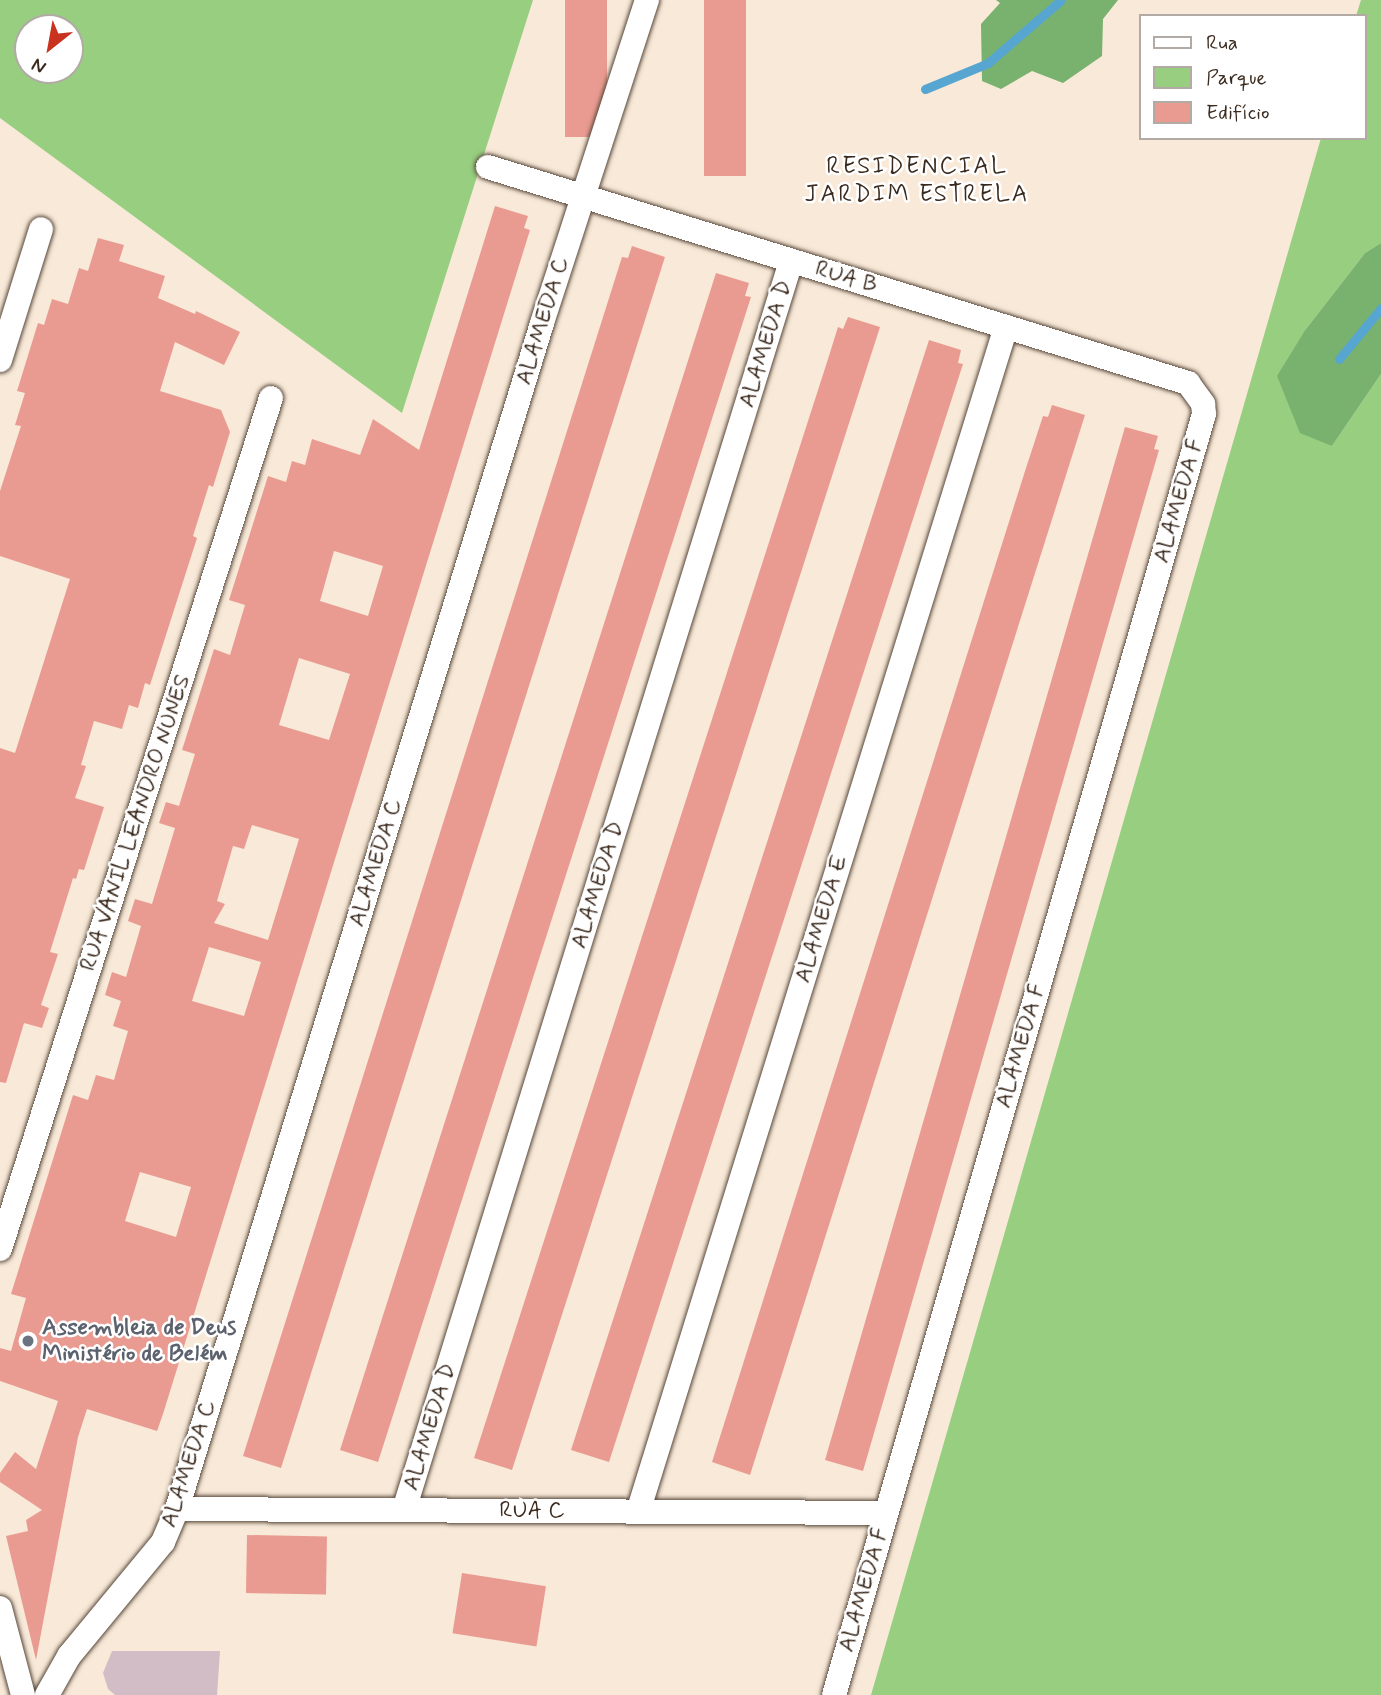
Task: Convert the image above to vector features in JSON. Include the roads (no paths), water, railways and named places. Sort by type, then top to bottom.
[{"type":"street","name":"ALAMEDA C","points":[[47,1695],[69,1656],[163,1542],[177,1509],[582,196],[647,0]]},
{"type":"street","name":"RUA B","points":[[488,167],[1188,383],[1200,396]]},
{"type":"street","points":[[0,360],[41,229]]},
{"type":"street","name":"ALAMEDA D","points":[[404,1510],[791,261]]},
{"type":"street","name":"ALAMEDA E","points":[[638,1512],[1006,327]]},
{"type":"street","name":"ALAMEDA F","points":[[834,1695],[1204,414],[1200,396]]},
{"type":"street","name":"RUA VANIL LEANDRO NUNES","points":[[0,1249],[271,398]]},
{"type":"street","name":"RUA C","points":[[177,1509],[886,1513]]},
{"type":"street","points":[[0,1608],[23,1695]]},
{"type":"waterway","points":[[925,89],[988,63],[1061,0]]},
{"type":"waterway","points":[[1339,359],[1381,308]]},
{"type":"place","name":"Assembleia de Deus Ministério de Belém","points":[[28,1341]]},
{"type":"district","name":"RESIDENCIAL JARDIM ESTRELA","points":[[917,181]]}]
